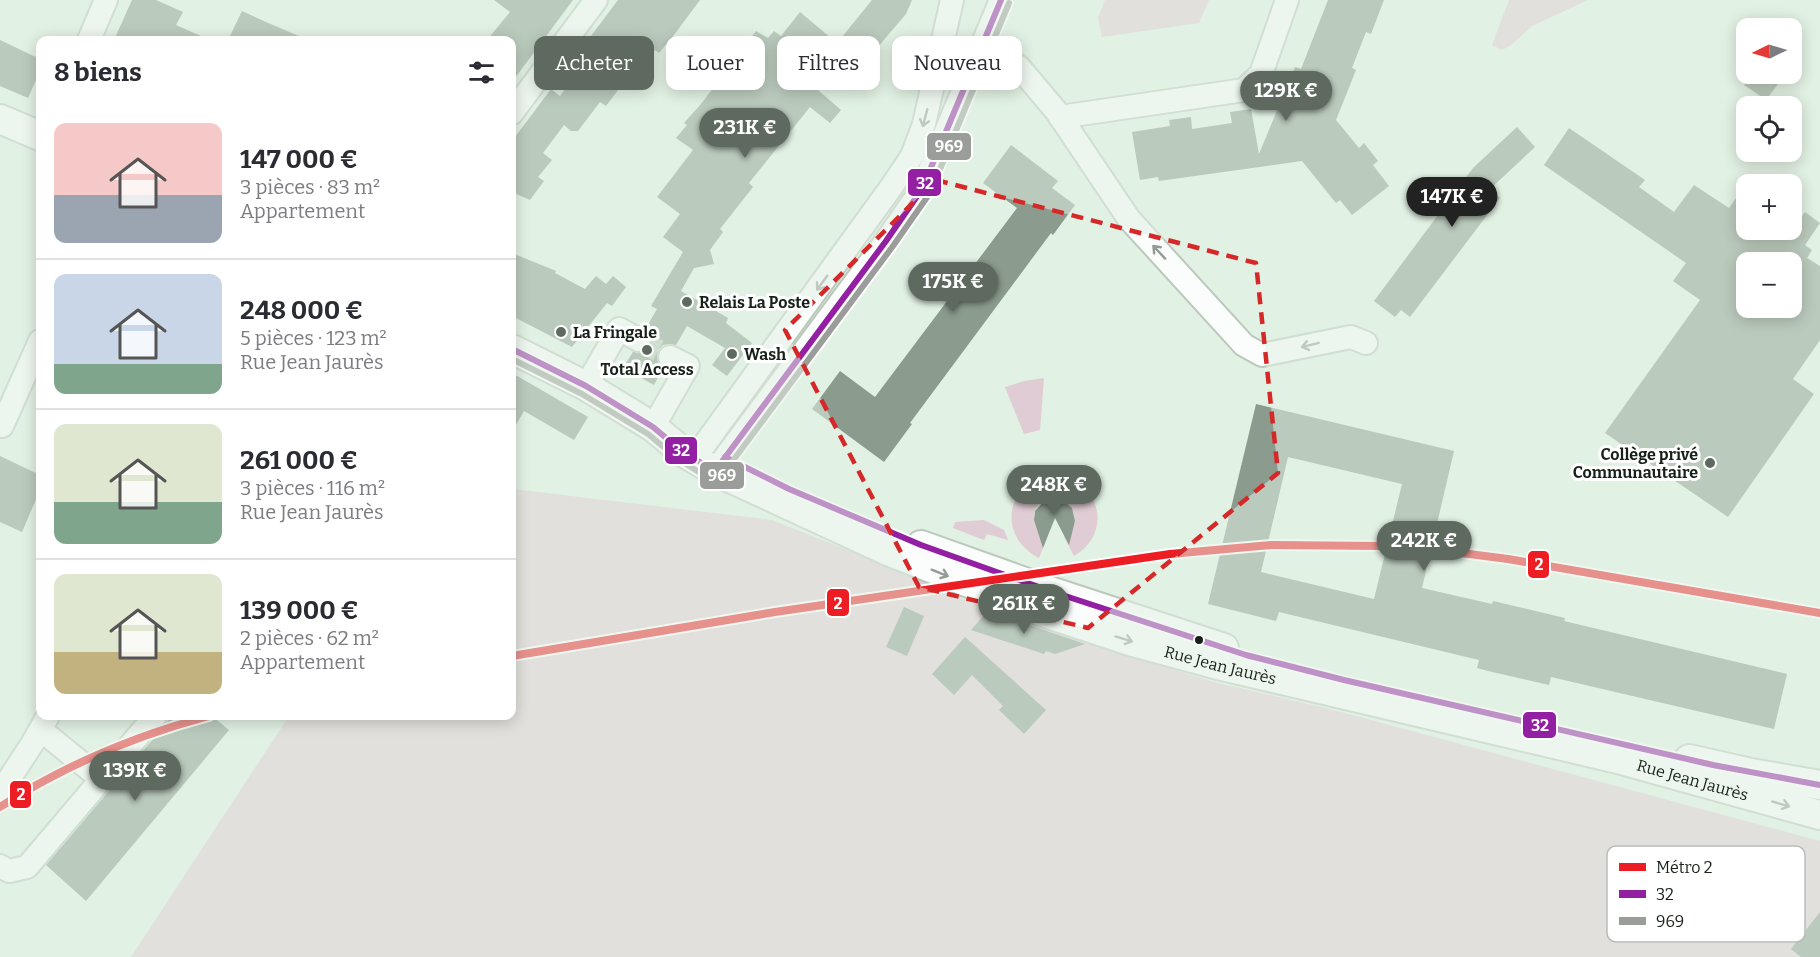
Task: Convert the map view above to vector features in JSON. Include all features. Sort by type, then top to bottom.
[{"type":"main road","points":[[0,118],[36,134]]},
{"type":"main road","name":"Rue Jean Jaurès","points":[[516,350],[586,386],[653,427],[669,442],[789,489],[921,545],[1041,588],[1246,655],[1344,680],[1701,762],[1820,785]]},
{"type":"main road","name":"Rue Jean Jaurès","points":[[709,458],[888,551],[998,596],[1109,635],[1218,665],[1618,759],[1820,815]]},
{"type":"street","points":[[91,36],[106,0]]},
{"type":"street","points":[[516,108],[596,0]]},
{"type":"street","points":[[709,458],[912,156],[924,124],[952,0]]},
{"type":"street","points":[[987,36],[1001,0]]},
{"type":"street","points":[[1060,117],[1244,90],[1261,74],[1287,0]]},
{"type":"street","points":[[1022,71],[1060,117],[1129,219],[1244,345],[1262,355],[1351,337],[1366,343]]},
{"type":"street","points":[[709,458],[915,200],[929,175],[964,90]]},
{"type":"street","points":[[586,386],[619,329],[639,340]]},
{"type":"street","points":[[2,426],[36,350]]},
{"type":"street","points":[[653,427],[688,366],[670,357]]},
{"type":"street","points":[[0,866],[9,871],[27,867],[152,720]]},
{"type":"street","points":[[0,793],[45,723],[101,779]]},
{"type":"highlighted area","points":[[936,180],[1256,263],[1278,473],[1088,628],[919,587],[785,330]]},
{"type":"shaded area","points":[[1105,0],[1209,0],[1199,23],[1102,37],[1098,18]]},
{"type":"shaded area","points":[[1509,0],[1588,0],[1532,26],[1502,50],[1492,45]]},
{"type":"shaded area","points":[[1044,378],[1040,430],[1024,434],[1005,387]]},
{"type":"shaded area","points":[[1055,474],[1070,478],[1083,486],[1091,496],[1096,508],[1097,521],[1094,534],[1087,546],[1074,556],[1064,537],[1074,524],[1071,507],[1057,498],[1045,500],[1039,504],[1034,513],[1035,525],[1047,538],[1039,558],[1025,548],[1016,536],[1012,523],[1012,510],[1017,497],[1026,486],[1038,478]]},
{"type":"shaded area","points":[[516,489],[772,520],[981,606],[1101,648],[1218,683],[1334,710],[1820,841],[1820,957],[131,957],[286,720],[516,720]]},
{"type":"shaded area","points":[[984,520],[1004,530],[1008,540],[987,534],[984,540],[953,528],[955,522]]},
{"type":"building","points":[[132,0],[156,0],[183,12],[176,25],[201,36],[116,36]]},
{"type":"building","points":[[494,0],[573,0],[546,36],[534,36],[534,52],[516,77],[516,36],[490,36],[510,12]]},
{"type":"building","points":[[618,0],[700,0],[673,36],[666,36],[666,45],[659,53],[655,50],[654,36],[591,36]]},
{"type":"building","points":[[872,0],[912,0],[906,14],[880,44],[880,36],[843,36]]},
{"type":"building","points":[[1328,0],[1384,0],[1371,34],[1366,32],[1352,68],[1356,70],[1336,120],[1359,148],[1364,143],[1378,161],[1373,165],[1389,186],[1352,215],[1340,200],[1336,203],[1302,161],[1159,181],[1158,177],[1140,180],[1132,132],[1170,126],[1169,120],[1191,117],[1192,129],[1232,123],[1230,112],[1251,109],[1259,154],[1295,67],[1301,69]]},
{"type":"building","points":[[242,11],[299,36],[230,36]]},
{"type":"building","points":[[800,12],[829,36],[781,36]]},
{"type":"building","points":[[756,31],[765,36],[752,36]]},
{"type":"building","points":[[774,31],[781,36],[777,36],[777,90],[818,90],[841,110],[830,123],[810,107],[749,183],[753,187],[720,229],[723,232],[710,250],[714,264],[694,268],[681,291],[728,318],[726,323],[752,343],[727,376],[712,365],[725,348],[687,326],[676,345],[663,345],[658,350],[657,358],[663,368],[654,385],[623,368],[633,352],[645,352],[651,346],[651,334],[646,328],[657,309],[651,306],[683,252],[663,237],[680,214],[657,197],[693,150],[676,138],[687,125],[684,123],[712,90],[765,90],[765,36],[768,38]]},
{"type":"building","points":[[0,40],[36,57],[36,80],[28,98],[0,86]]},
{"type":"building","points":[[1778,84],[1769,96],[1760,96],[1744,85]]},
{"type":"building","points":[[550,90],[560,96],[564,90],[618,90],[606,106],[600,102],[578,131],[571,131],[564,125],[543,153],[552,160],[538,177],[544,181],[530,200],[516,194],[516,136]]},
{"type":"building","points":[[1517,127],[1535,147],[1489,190],[1500,198],[1410,317],[1401,310],[1395,317],[1374,301],[1473,168]]},
{"type":"building","points":[[1569,128],[1645,180],[1639,187],[1674,212],[1694,185],[1729,208],[1736,198],[1736,240],[1802,240],[1802,216],[1805,212],[1820,223],[1805,245],[1812,250],[1807,258],[1820,266],[1820,340],[1793,379],[1814,394],[1728,517],[1605,433],[1700,300],[1673,281],[1686,263],[1544,165]]},
{"type":"building","points":[[1011,145],[1058,181],[1052,188],[1075,205],[1053,235],[1051,233],[910,423],[912,424],[884,462],[812,409],[840,371],[875,397],[1017,208],[983,183]]},
{"type":"building","points":[[516,255],[556,271],[555,273],[585,289],[596,276],[606,284],[613,276],[626,287],[612,306],[607,303],[572,347],[516,318]]},
{"type":"building","points":[[516,375],[588,417],[574,440],[524,411],[516,425]]},
{"type":"building","points":[[1256,404],[1454,451],[1422,588],[1492,604],[1493,601],[1565,618],[1564,621],[1787,674],[1774,729],[1551,677],[1549,685],[1488,671],[1477,668],[1479,660],[1279,612],[1276,621],[1208,604]],"holes":[[[1288,457],[1402,484],[1374,599],[1261,572]]]},
{"type":"building","points":[[0,456],[36,473],[36,499],[22,532],[0,522]]},
{"type":"building","points":[[1067,487],[1062,499],[1072,508],[1075,521],[1069,545],[1055,518],[1043,548],[1034,520],[1035,511],[1045,500],[1041,492],[1052,496]]},
{"type":"building","points":[[904,607],[924,616],[907,656],[886,647]]},
{"type":"building","points":[[987,612],[1085,644],[1055,654],[1046,651],[1044,654],[971,630]]},
{"type":"building","points":[[965,637],[1046,710],[1024,734],[999,710],[1003,706],[972,675],[954,695],[932,674]]},
{"type":"building","points":[[168,720],[217,720],[229,730],[86,901],[46,865]]},
{"type":"building","points":[[1820,912],[1820,957],[1801,957],[1791,949],[1796,942],[1805,942],[1805,931]]},
{"type":"tunnel","points":[[639,340],[670,357]]},
{"type":"metro line","name":"2","points":[[516,655],[775,612],[1170,554],[1271,545],[1384,546],[1446,551],[1508,559],[1820,613]]},
{"type":"metro line","name":"2","points":[[0,807],[50,778],[101,753],[195,720]]},
{"type":"transit line","name":"32","points":[[516,351],[586,386],[653,427],[683,452],[715,471],[922,189],[1001,0]]},
{"type":"transit line","name":"969","points":[[516,361],[582,394],[648,434],[678,459],[710,479],[720,478],[930,193],[1009,3]]},
{"type":"transit line","name":"32","points":[[725,457],[789,489],[921,545],[1050,591],[1246,655],[1344,680],[1713,765],[1820,785]]},
{"type":"place","name":"Relais La Poste","points":[[687,302]]},
{"type":"place","name":"La Fringale","points":[[561,332]]},
{"type":"place","name":"Total Access","points":[[647,350]]},
{"type":"place","name":"Wash","points":[[732,354]]},
{"type":"place","name":"Collège privé Communautaire","points":[[1710,463]]}]
